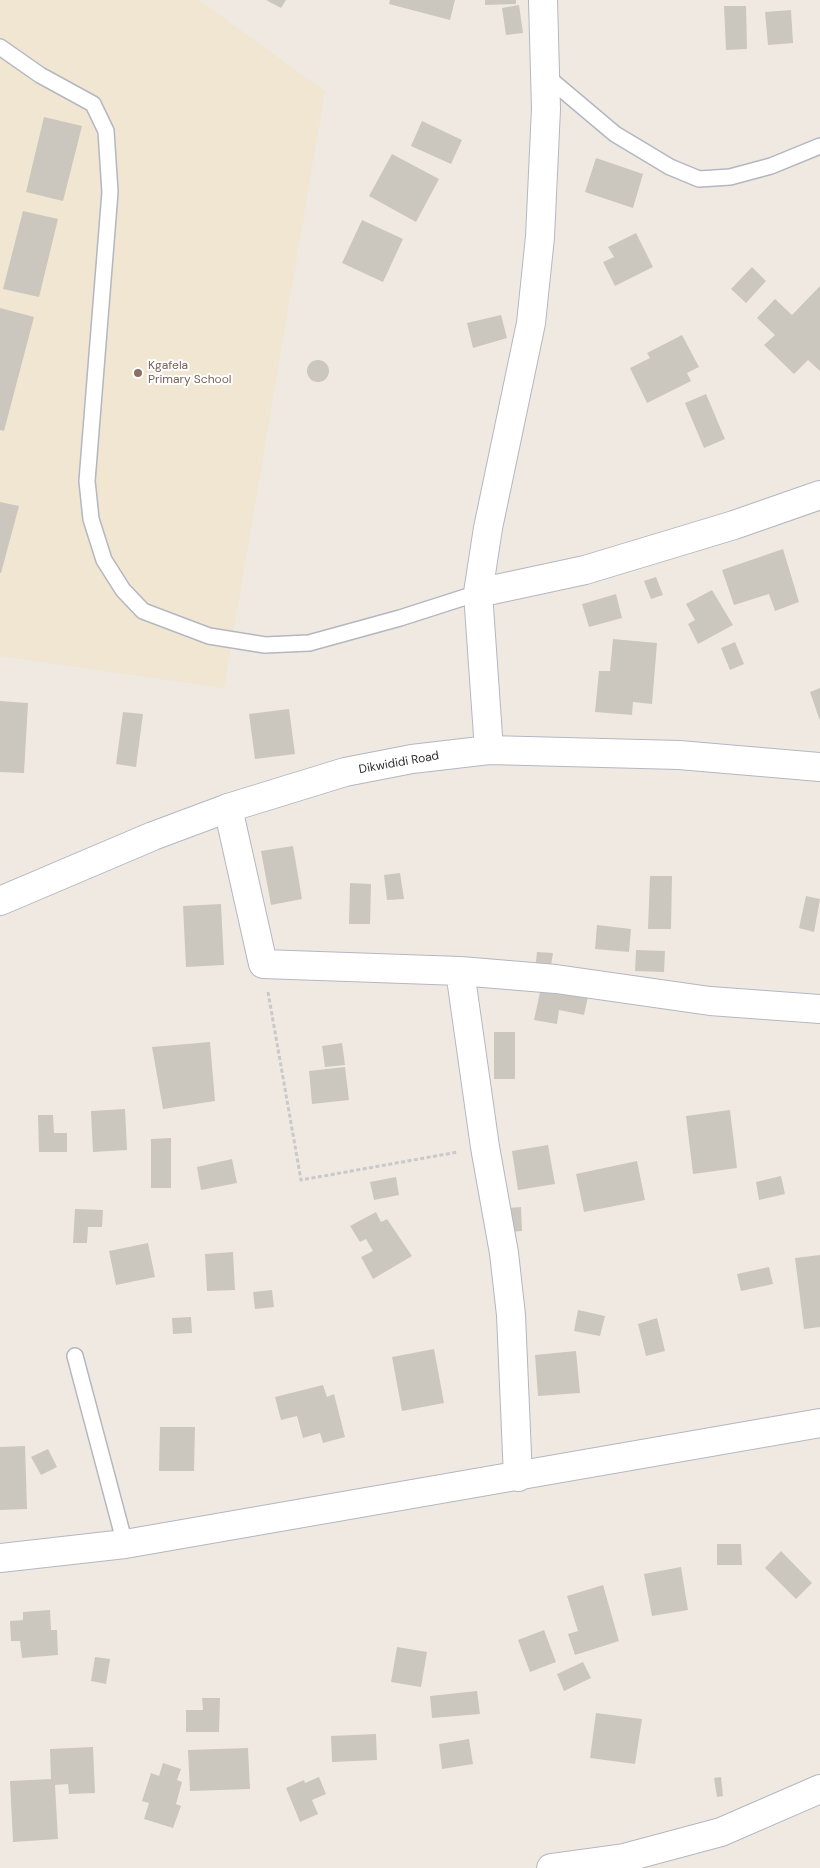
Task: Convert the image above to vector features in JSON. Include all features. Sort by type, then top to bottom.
[{"type":"street","points":[[489,750],[478,593],[488,528],[531,323],[540,237],[546,109],[543,0]]},
{"type":"street","points":[[478,593],[585,570],[734,525],[820,495]]},
{"type":"street","name":"Dikwididi Road","points":[[0,901],[153,836],[228,808],[345,772],[412,759],[489,750],[678,755],[820,767]]},
{"type":"street","points":[[228,808],[263,964],[460,971],[556,979],[710,1001],[820,1009]]},
{"type":"street","points":[[460,971],[485,1147],[504,1253],[510,1314],[518,1477]]},
{"type":"street","points":[[0,1558],[125,1544],[820,1423]]},
{"type":"street","points":[[551,1868],[627,1863],[721,1832],[820,1789]]},
{"type":"lane","points":[[0,47],[40,75],[93,104],[106,131],[110,192],[87,481],[91,519],[104,560],[122,590],[143,611],[208,636],[266,645],[309,643],[400,618],[478,593]]},
{"type":"lane","points":[[545,75],[615,134],[670,167],[699,179],[730,177],[755,170],[820,146]]},
{"type":"lane","points":[[75,1356],[125,1544]]},
{"type":"path","points":[[263,964],[301,1180],[485,1147]]},
{"type":"shaded area","name":"Kgafela Primary School","points":[[0,0],[199,0],[325,91],[224,688],[0,656]]},
{"type":"building","points":[[266,0],[286,0],[281,8]]},
{"type":"building","points":[[390,0],[455,0],[450,20],[389,4]]},
{"type":"building","points":[[485,0],[516,0],[516,4],[485,5]]},
{"type":"building","points":[[519,5],[523,33],[506,35],[502,8]]},
{"type":"building","points":[[724,6],[746,6],[747,49],[726,50]]},
{"type":"building","points":[[791,10],[793,43],[768,45],[765,12]]},
{"type":"building","points":[[44,117],[82,126],[63,201],[26,192]]},
{"type":"building","points":[[422,121],[462,140],[451,164],[411,146]]},
{"type":"building","points":[[392,154],[439,179],[416,222],[369,196]]},
{"type":"building","points":[[596,158],[643,174],[633,208],[585,192]]},
{"type":"building","points":[[23,211],[58,219],[39,297],[3,289]]},
{"type":"building","points":[[362,220],[403,239],[383,282],[342,263]]},
{"type":"building","points":[[636,233],[653,267],[615,286],[603,262],[614,257],[608,247]]},
{"type":"building","points":[[752,267],[766,281],[746,303],[731,289]]},
{"type":"building","points":[[820,286],[820,371],[808,360],[794,374],[764,345],[775,335],[757,318],[775,299],[792,315]]},
{"type":"building","points":[[0,308],[34,317],[4,431],[0,430]]},
{"type":"building","points":[[501,315],[507,338],[473,348],[467,323]]},
{"type":"building","points":[[682,335],[699,367],[687,373],[691,381],[647,403],[630,368],[650,358],[647,353]]},
{"type":"building","points":[[318,360],[326,363],[329,371],[326,379],[318,382],[310,379],[307,371],[310,363]]},
{"type":"building","points":[[706,394],[725,439],[704,448],[685,403]]},
{"type":"building","points":[[0,502],[19,506],[1,573],[0,573]]},
{"type":"building","points":[[783,549],[799,602],[775,611],[769,594],[734,605],[722,570]]},
{"type":"building","points":[[656,577],[663,595],[651,599],[644,581]]},
{"type":"building","points":[[712,590],[733,625],[698,644],[688,624],[695,620],[686,604]]},
{"type":"building","points":[[616,594],[622,618],[589,627],[582,604]]},
{"type":"building","points":[[613,639],[657,643],[652,704],[633,702],[632,715],[595,712],[599,671],[610,671]]},
{"type":"building","points":[[735,642],[744,664],[730,670],[721,648]]},
{"type":"building","points":[[820,688],[820,721],[810,692]]},
{"type":"building","points":[[0,701],[28,703],[24,773],[0,772]]},
{"type":"building","points":[[289,709],[295,754],[255,759],[249,714]]},
{"type":"building","points":[[123,712],[143,714],[136,767],[116,764]]},
{"type":"building","points":[[293,846],[302,899],[271,905],[261,851]]},
{"type":"building","points":[[400,873],[404,899],[387,900],[384,875]]},
{"type":"building","points":[[650,876],[672,876],[671,929],[648,929]]},
{"type":"building","points":[[350,883],[371,884],[370,924],[349,924]]},
{"type":"building","points":[[806,896],[820,899],[814,932],[799,928]]},
{"type":"building","points":[[221,904],[224,965],[186,967],[183,906]]},
{"type":"building","points":[[597,925],[631,929],[629,952],[595,949]]},
{"type":"building","points":[[636,950],[665,951],[664,972],[635,971]]},
{"type":"building","points":[[537,952],[553,953],[550,972],[535,970]]},
{"type":"building","points":[[542,983],[589,992],[584,1015],[559,1010],[557,1024],[534,1020]]},
{"type":"building","points":[[494,1032],[515,1032],[515,1079],[494,1079]]},
{"type":"building","points":[[210,1042],[215,1101],[163,1109],[152,1047]]},
{"type":"building","points":[[342,1043],[345,1065],[325,1067],[322,1046]]},
{"type":"building","points":[[345,1067],[349,1100],[312,1104],[309,1071]]},
{"type":"building","points":[[125,1109],[127,1150],[93,1152],[91,1111]]},
{"type":"building","points":[[730,1110],[737,1168],[693,1174],[686,1116]]},
{"type":"building","points":[[38,1115],[53,1115],[54,1133],[67,1133],[67,1152],[39,1152]]},
{"type":"building","points":[[171,1138],[171,1188],[151,1188],[151,1139]]},
{"type":"building","points":[[548,1145],[555,1184],[518,1190],[512,1151]]},
{"type":"building","points":[[232,1159],[237,1183],[201,1190],[197,1167]]},
{"type":"building","points":[[637,1161],[645,1200],[584,1212],[576,1174]]},
{"type":"building","points":[[781,1176],[785,1194],[759,1200],[756,1182]]},
{"type":"building","points":[[396,1177],[399,1195],[374,1200],[370,1182]]},
{"type":"building","points":[[521,1207],[522,1231],[509,1232],[508,1208]]},
{"type":"building","points":[[75,1209],[103,1210],[102,1227],[88,1227],[87,1243],[73,1243]]},
{"type":"building","points":[[376,1212],[381,1222],[387,1219],[412,1256],[373,1279],[361,1257],[373,1251],[366,1239],[360,1242],[350,1226]]},
{"type":"building","points":[[148,1243],[155,1277],[116,1285],[109,1251]]},
{"type":"building","points":[[233,1252],[235,1290],[207,1291],[205,1254]]},
{"type":"building","points":[[820,1255],[820,1327],[804,1329],[795,1258]]},
{"type":"building","points":[[769,1267],[773,1284],[741,1291],[737,1274]]},
{"type":"building","points":[[272,1290],[274,1307],[255,1309],[253,1292]]},
{"type":"building","points":[[578,1310],[605,1316],[600,1336],[574,1331]]},
{"type":"building","points":[[191,1317],[192,1333],[173,1334],[172,1318]]},
{"type":"building","points":[[657,1318],[665,1351],[646,1356],[638,1324]]},
{"type":"building","points":[[434,1349],[444,1403],[402,1411],[392,1357]]},
{"type":"building","points":[[576,1351],[580,1393],[538,1396],[535,1355]]},
{"type":"building","points":[[323,1385],[327,1397],[334,1394],[345,1437],[323,1443],[320,1433],[303,1438],[297,1416],[281,1420],[275,1397]]},
{"type":"building","points":[[160,1427],[195,1427],[194,1471],[159,1471]]},
{"type":"building","points":[[25,1446],[27,1509],[0,1510],[0,1447]]},
{"type":"building","points":[[48,1449],[57,1467],[41,1475],[31,1457]]},
{"type":"building","points":[[717,1544],[741,1544],[742,1565],[717,1565]]},
{"type":"building","points":[[781,1551],[812,1583],[796,1599],[765,1568]]},
{"type":"building","points":[[681,1567],[688,1610],[652,1616],[644,1574]]},
{"type":"building","points":[[603,1585],[619,1641],[575,1655],[568,1634],[578,1631],[567,1596]]},
{"type":"building","points":[[50,1610],[51,1630],[57,1630],[58,1655],[22,1658],[20,1641],[11,1641],[10,1621],[23,1620],[23,1612]]},
{"type":"building","points":[[544,1630],[556,1662],[530,1672],[518,1640]]},
{"type":"building","points":[[397,1647],[427,1652],[421,1687],[391,1682]]},
{"type":"building","points":[[95,1657],[110,1659],[106,1684],[91,1681]]},
{"type":"building","points":[[583,1662],[591,1678],[564,1691],[557,1674]]},
{"type":"building","points":[[477,1691],[480,1714],[432,1718],[430,1696]]},
{"type":"building","points":[[202,1698],[220,1698],[219,1732],[186,1732],[186,1710],[203,1710]]},
{"type":"building","points":[[596,1713],[642,1719],[635,1764],[590,1758]]},
{"type":"building","points":[[376,1734],[377,1760],[332,1762],[331,1736]]},
{"type":"building","points":[[469,1739],[473,1764],[442,1769],[439,1744]]},
{"type":"building","points":[[93,1747],[95,1793],[69,1794],[68,1784],[55,1785],[58,1839],[13,1842],[10,1781],[51,1779],[50,1749]]},
{"type":"building","points":[[248,1748],[250,1789],[190,1791],[188,1750]]},
{"type":"building","points":[[163,1763],[181,1769],[177,1780],[182,1782],[176,1804],[181,1806],[173,1828],[144,1819],[149,1803],[142,1801],[151,1773],[159,1776]]},
{"type":"building","points":[[319,1777],[326,1794],[312,1800],[318,1814],[300,1822],[286,1788],[304,1780],[305,1783]]},
{"type":"building","points":[[721,1777],[723,1796],[717,1797],[714,1778]]},
{"type":"place","name":"Kgafela Primary School","points":[[138,373]]}]
